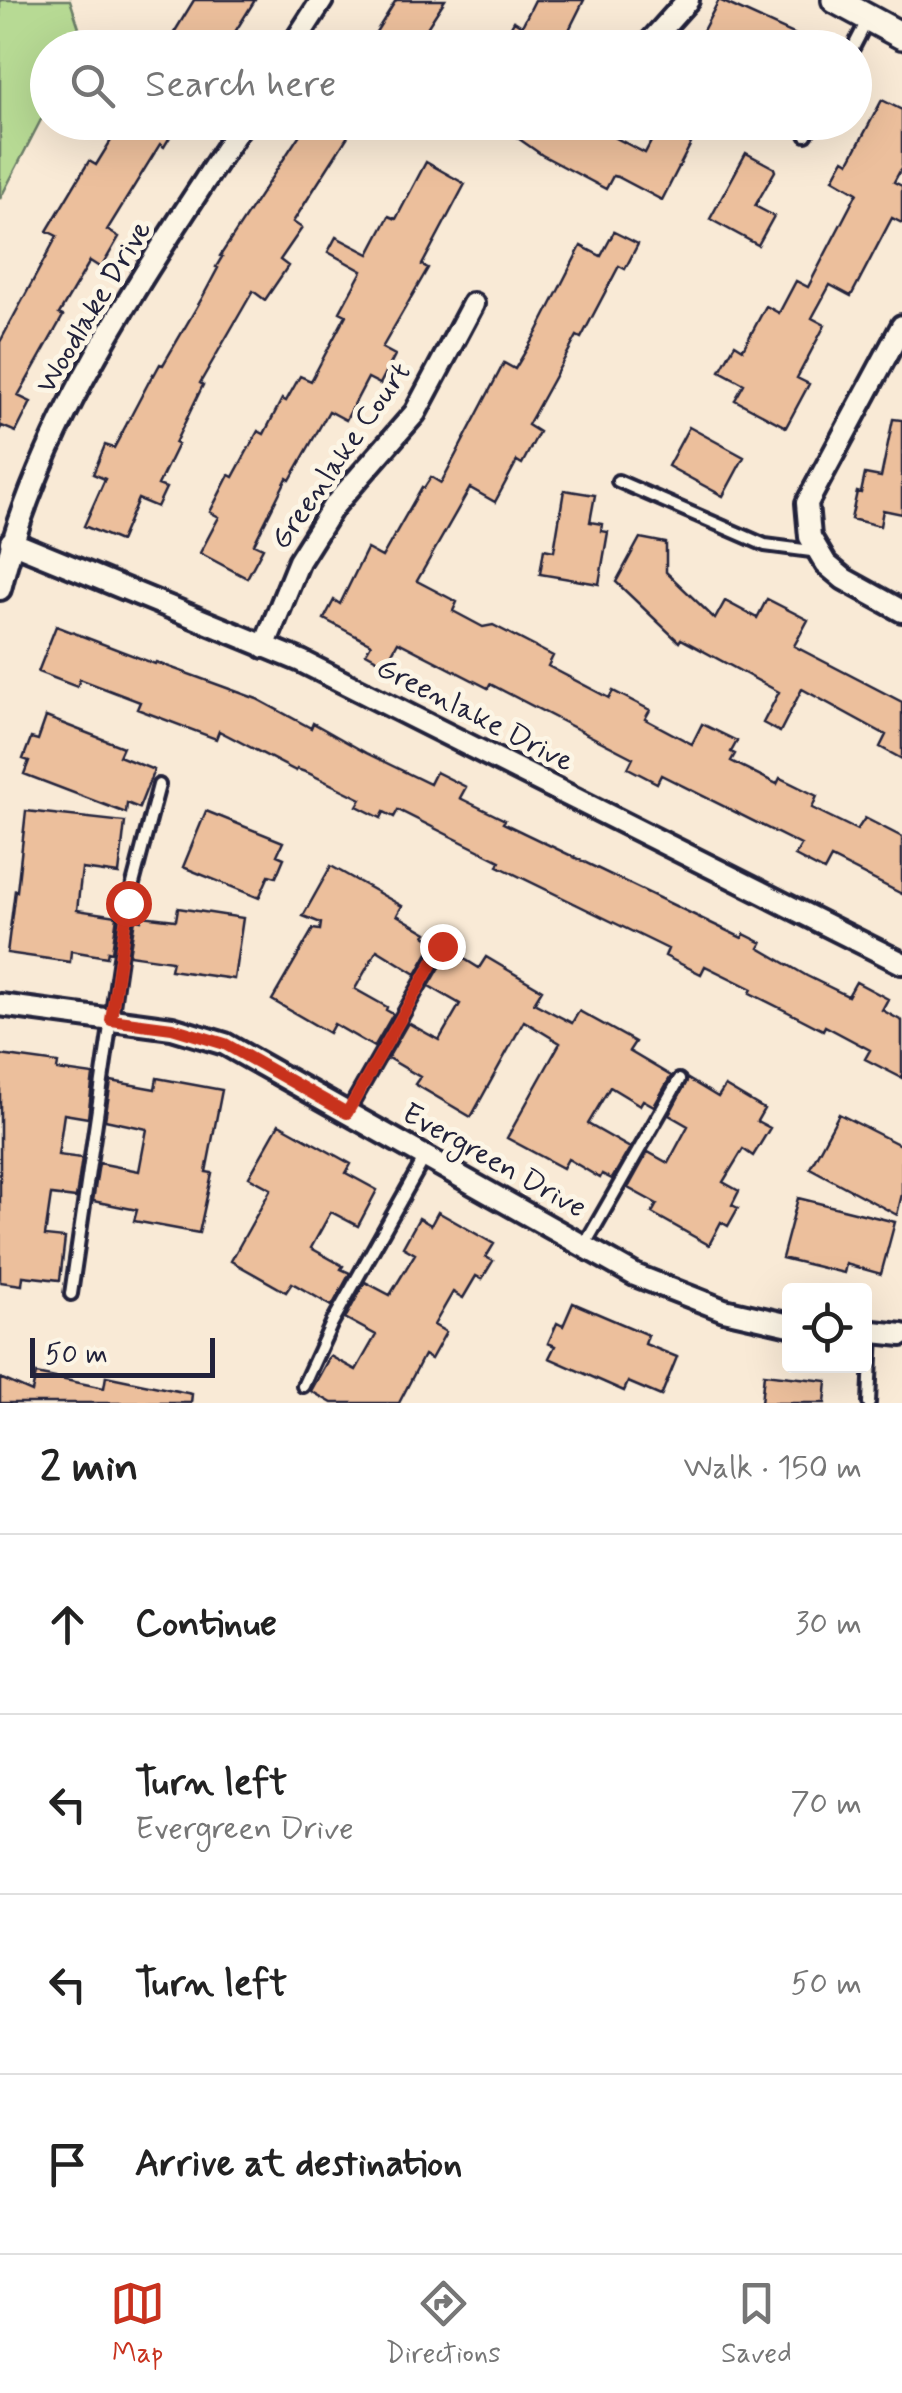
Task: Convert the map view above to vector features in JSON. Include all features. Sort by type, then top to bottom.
[{"type":"street","points":[[303,30],[322,0]]},
{"type":"street","points":[[661,30],[688,0]]},
{"type":"street","points":[[835,0],[902,36]]},
{"type":"street","name":"Woodlake Drive","points":[[0,589],[11,542],[52,438],[104,338],[230,140]]},
{"type":"street","name":"Greenlake Court","points":[[264,647],[299,561],[333,507],[415,413],[473,304]]},
{"type":"street","points":[[902,326],[807,502],[815,544],[826,564],[902,610]]},
{"type":"street","name":"Greenlake Drive","points":[[11,542],[302,661],[902,963]]},
{"type":"street","name":"Evergreen Drive","points":[[0,1005],[172,1028],[225,1044],[635,1274],[724,1310],[782,1322]]},
{"type":"street","points":[[872,1332],[902,1336]]},
{"type":"lane","points":[[862,30],[868,18]]},
{"type":"lane","points":[[618,481],[765,544],[815,544]]},
{"type":"lane","points":[[71,1294],[128,903],[159,785]]},
{"type":"lane","points":[[347,1113],[442,946]]},
{"type":"lane","points":[[584,1246],[679,1080]]},
{"type":"lane","points":[[303,1386],[332,1323],[424,1157]]},
{"type":"lane","points":[[869,1373],[869,1403]]},
{"type":"green space","points":[[0,0],[70,0],[80,30],[30,30],[30,140],[0,199]]},
{"type":"building","points":[[194,0],[255,0],[236,30],[176,30]]},
{"type":"building","points":[[396,0],[445,0],[426,30],[377,30]]},
{"type":"building","points":[[535,0],[584,0],[569,30],[509,30],[514,21],[522,26]]},
{"type":"building","points":[[719,0],[785,30],[703,30]]},
{"type":"building","points":[[882,100],[902,110],[902,167],[894,182],[902,186],[902,223],[892,218],[851,296],[830,285],[812,318],[825,325],[797,378],[809,384],[786,427],[735,400],[744,384],[720,371],[735,344],[743,349],[766,306],[779,313],[796,281],[808,287],[857,193],[833,179],[844,159],[849,162],[861,140],[872,140],[872,119]]},
{"type":"building","points":[[111,140],[168,140],[164,147],[160,144],[107,230],[119,237],[101,268],[90,261],[59,314],[63,316],[18,396],[31,402],[16,432],[2,426],[0,429],[0,342],[57,236],[47,231],[89,161],[96,165]]},
{"type":"building","points":[[296,140],[345,140],[293,222],[302,228],[280,260],[288,266],[265,300],[253,291],[200,383],[203,385],[158,485],[166,488],[157,507],[138,499],[120,541],[84,526],[105,479],[93,474],[105,445],[114,448],[153,374],[163,365],[201,300],[220,256]]},
{"type":"building","points":[[521,140],[620,140],[645,153],[652,140],[693,140],[662,200],[613,176],[606,189]]},
{"type":"building","points":[[746,153],[775,171],[755,206],[774,216],[758,245],[710,219]]},
{"type":"building","points":[[426,162],[465,184],[422,265],[428,268],[382,348],[395,355],[380,384],[368,378],[346,420],[329,411],[290,480],[287,478],[254,544],[263,548],[247,578],[200,553],[219,517],[210,512],[229,475],[233,477],[258,431],[264,434],[282,399],[286,401],[300,376],[311,381],[346,315],[340,312],[362,271],[328,252],[336,237],[369,254],[389,216],[396,219]]},
{"type":"building","points":[[614,232],[638,244],[625,269],[619,266],[528,425],[539,432],[522,464],[517,461],[495,502],[470,488],[417,581],[457,602],[453,611],[483,627],[493,625],[553,656],[548,666],[609,698],[613,691],[650,710],[645,719],[692,744],[702,724],[737,741],[731,761],[777,784],[780,778],[817,796],[812,808],[857,830],[865,818],[902,837],[902,894],[831,858],[824,871],[795,856],[801,845],[661,775],[657,783],[628,768],[633,758],[490,684],[488,688],[398,642],[386,664],[366,653],[371,644],[324,619],[334,600],[340,604],[367,549],[382,557],[422,487],[431,477],[441,483],[504,363],[515,369],[581,246],[601,256]]},
{"type":"building","points":[[893,419],[902,420],[902,514],[883,510],[880,526],[851,519],[865,474],[881,477]]},
{"type":"building","points":[[689,427],[744,457],[723,496],[668,466]]},
{"type":"building","points":[[564,490],[595,495],[590,522],[602,524],[601,531],[608,532],[599,584],[540,574],[544,549],[554,551]]},
{"type":"building","points":[[640,538],[666,543],[666,572],[715,619],[725,601],[757,618],[767,599],[808,620],[794,646],[902,702],[902,759],[880,747],[886,735],[802,689],[780,732],[763,723],[779,692],[681,639],[679,642],[616,582]]},
{"type":"building","points":[[56,626],[257,699],[311,728],[313,723],[430,784],[436,772],[466,787],[460,798],[505,820],[503,823],[742,938],[744,934],[762,943],[759,948],[807,976],[848,996],[856,982],[888,999],[882,1010],[902,1021],[902,1078],[865,1059],[870,1050],[825,1026],[823,1030],[705,966],[701,974],[665,956],[668,949],[498,866],[500,861],[398,810],[394,817],[384,812],[381,818],[357,806],[361,799],[219,731],[216,739],[137,709],[140,702],[80,679],[77,687],[38,672]]},
{"type":"building","points":[[46,717],[123,747],[119,756],[154,770],[139,808],[127,803],[126,813],[24,774],[29,761],[23,759],[31,738],[38,740]]},
{"type":"building","points":[[26,811],[125,822],[119,874],[82,869],[77,910],[117,916],[112,952],[108,951],[107,957],[71,951],[70,962],[7,953]]},
{"type":"building","points":[[206,811],[283,842],[277,855],[284,858],[276,877],[269,875],[259,898],[183,867]]},
{"type":"building","points":[[331,866],[402,906],[397,915],[427,933],[425,936],[434,942],[416,974],[377,950],[355,989],[393,1014],[374,1047],[334,1024],[329,1033],[272,1000],[313,929],[320,930],[321,923],[303,916]]},
{"type":"building","points":[[178,908],[243,918],[234,979],[170,970],[172,961],[129,955],[135,919],[141,920],[142,916],[176,920]]},
{"type":"building","points":[[450,950],[479,968],[486,957],[542,990],[534,1003],[572,1023],[579,1011],[635,1042],[629,1051],[671,1076],[654,1106],[643,1100],[640,1105],[610,1087],[588,1124],[630,1148],[612,1179],[602,1174],[600,1178],[568,1159],[563,1168],[507,1138],[560,1043],[524,1021],[471,1117],[415,1084],[420,1077],[388,1058],[408,1023],[439,1040],[460,1004],[429,986]]},
{"type":"building","points":[[0,1055],[58,1063],[57,1070],[93,1075],[88,1118],[64,1114],[58,1155],[82,1158],[76,1198],[51,1195],[45,1236],[65,1238],[60,1280],[23,1276],[22,1285],[0,1282]]},
{"type":"building","points":[[157,1078],[222,1090],[206,1172],[212,1173],[199,1233],[134,1221],[137,1210],[93,1201],[99,1163],[139,1171],[147,1129],[105,1120],[111,1081],[155,1089]]},
{"type":"building","points":[[688,1079],[718,1097],[725,1086],[764,1109],[757,1121],[770,1128],[753,1156],[743,1149],[723,1182],[739,1191],[732,1205],[738,1208],[728,1226],[721,1222],[709,1245],[652,1213],[657,1204],[628,1188],[648,1152],[668,1163],[688,1126],[669,1115]]},
{"type":"building","points":[[839,1114],[902,1146],[902,1194],[897,1215],[810,1168]]},
{"type":"building","points":[[279,1124],[351,1164],[346,1173],[377,1190],[358,1226],[331,1212],[311,1248],[350,1273],[332,1306],[292,1283],[286,1292],[231,1261],[271,1189],[249,1177]]},
{"type":"building","points":[[798,1198],[895,1222],[881,1274],[846,1264],[844,1273],[782,1258]]},
{"type":"building","points":[[438,1212],[494,1244],[486,1257],[493,1261],[482,1279],[476,1276],[463,1298],[453,1292],[434,1325],[446,1332],[431,1359],[424,1355],[399,1403],[332,1403],[311,1391],[330,1356],[356,1370],[376,1335],[345,1318],[365,1282],[390,1295],[415,1254],[403,1247],[419,1218],[431,1225]]},
{"type":"building","points":[[573,1303],[648,1335],[645,1344],[677,1357],[661,1396],[628,1382],[624,1391],[549,1358],[555,1346],[548,1343],[557,1323],[563,1326]]},
{"type":"building","points":[[36,1374],[104,1388],[106,1376],[192,1394],[191,1403],[0,1403],[0,1378],[32,1392]]},
{"type":"building","points":[[764,1374],[827,1381],[825,1403],[761,1403]]},
{"type":"route","points":[[128,903],[111,1020],[172,1028],[225,1044],[347,1113],[442,946]]}]
